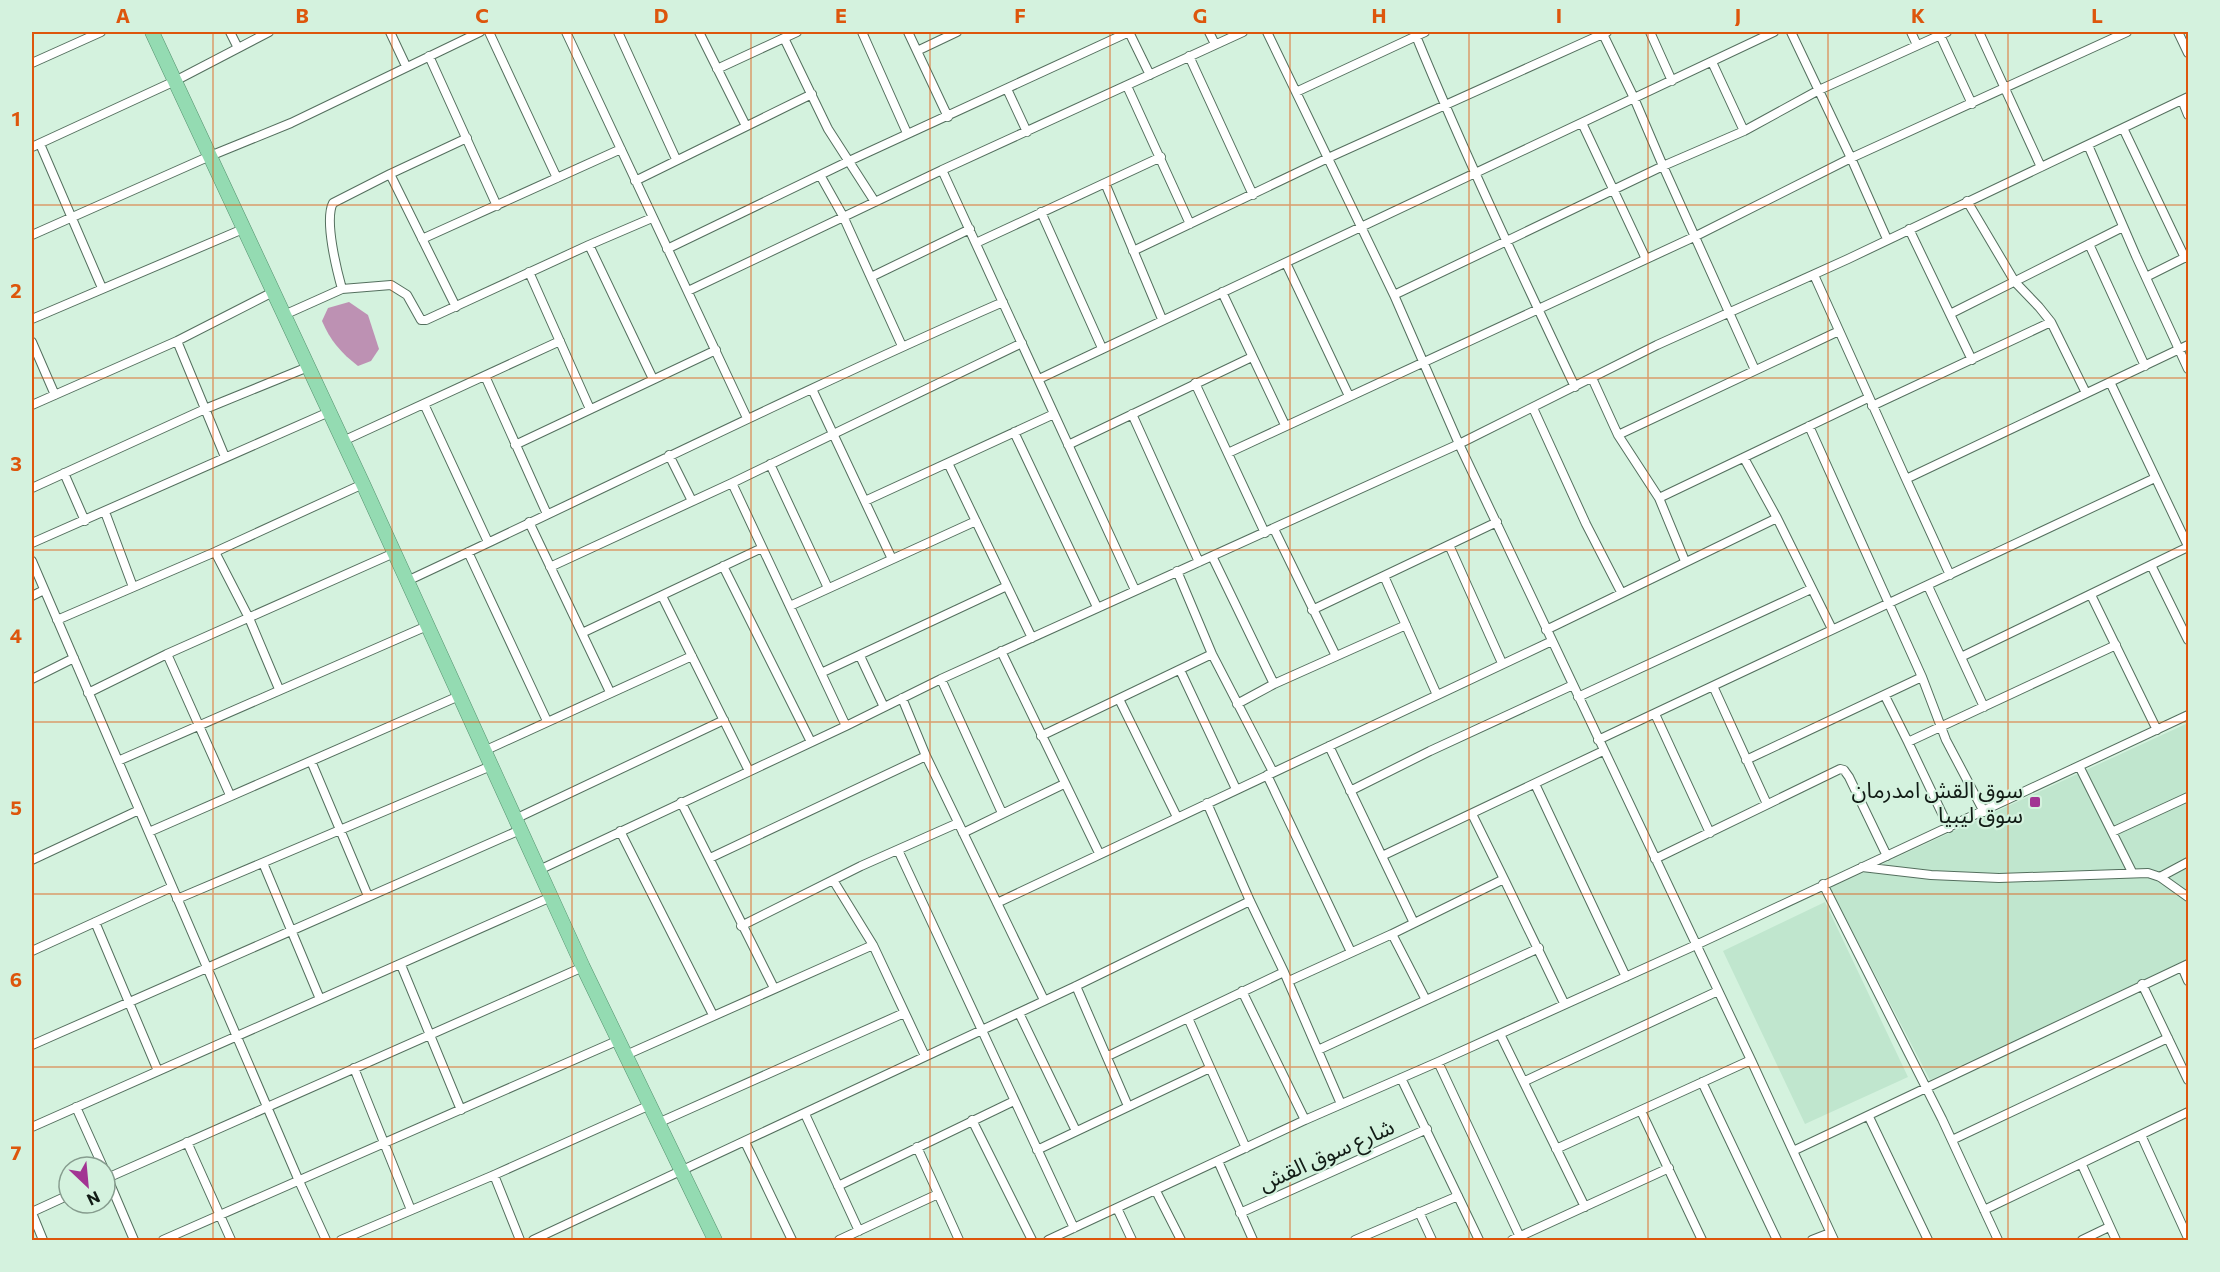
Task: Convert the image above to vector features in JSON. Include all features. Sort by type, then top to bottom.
[{"type":"highway","points":[[152,32],[363,484],[583,967],[681,1170],[712,1240]]},
{"type":"street","points":[[32,63],[101,32]]},
{"type":"street","points":[[230,32],[238,48]]},
{"type":"street","points":[[102,288],[72,217],[36,145],[175,81],[269,32]]},
{"type":"street","points":[[390,32],[406,66]]},
{"type":"street","points":[[32,235],[210,156],[291,123],[429,56],[464,35],[480,32]]},
{"type":"street","points":[[489,32],[558,178]]},
{"type":"street","points":[[566,32],[747,418]]},
{"type":"street","points":[[618,32],[676,159]]},
{"type":"street","points":[[699,32],[746,126]]},
{"type":"street","points":[[717,69],[797,32]]},
{"type":"street","points":[[862,32],[908,134]]},
{"type":"street","points":[[908,32],[948,117]]},
{"type":"street","points":[[917,51],[956,32]]},
{"type":"street","points":[[667,249],[849,161],[1129,32],[1150,75]]},
{"type":"street","points":[[1209,32],[1215,44]]},
{"type":"street","points":[[688,291],[843,216],[1243,32]]},
{"type":"street","points":[[1267,32],[1394,295],[1459,444],[1751,1060],[1832,1237],[1812,1240]]},
{"type":"street","points":[[1296,92],[1425,32]]},
{"type":"street","points":[[1133,251],[1328,158],[1604,32],[1755,370]]},
{"type":"street","points":[[1650,32],[1672,81]]},
{"type":"street","points":[[1039,379],[1162,319],[1286,263],[1360,225],[1476,173],[1774,32]]},
{"type":"street","points":[[1791,32],[1887,239]]},
{"type":"street","points":[[1911,32],[1917,45]]},
{"type":"street","points":[[1980,32],[2042,167]]},
{"type":"street","points":[[1228,453],[1696,236],[1851,158],[2127,32]]},
{"type":"street","points":[[2178,32],[2188,53]]},
{"type":"street","points":[[1394,295],[1663,166],[1744,131],[1819,90],[1944,33],[1972,104]]},
{"type":"street","points":[[1416,36],[1506,242],[1575,387]]},
{"type":"street","points":[[784,38],[828,129],[875,202]]},
{"type":"street","points":[[429,56],[497,206]]},
{"type":"street","points":[[1190,56],[1252,195]]},
{"type":"street","points":[[1712,62],[1744,131]]},
{"type":"street","points":[[1127,86],[1190,224]]},
{"type":"street","points":[[1007,88],[1027,132]]},
{"type":"street","points":[[635,181],[812,94]]},
{"type":"street","points":[[539,870],[1001,651],[1459,444],[1729,311],[1814,275],[2185,98],[2188,115]]},
{"type":"street","points":[[1582,123],[1646,259]]},
{"type":"street","points":[[2123,128],[2187,257],[2146,277]]},
{"type":"street","points":[[342,290],[333,250],[331,207],[337,200],[467,138]]},
{"type":"street","points":[[2088,145],[2188,369]]},
{"type":"street","points":[[422,239],[621,149]]},
{"type":"street","points":[[976,243],[1161,157]]},
{"type":"street","points":[[942,170],[1135,590]]},
{"type":"street","points":[[390,174],[456,307]]},
{"type":"street","points":[[820,175],[843,216],[902,346]]},
{"type":"street","points":[[1105,183],[1162,319]]},
{"type":"street","points":[[1967,201],[2015,282],[2050,322],[2086,393]]},
{"type":"street","points":[[1041,212],[1102,348]]},
{"type":"street","points":[[284,315],[342,290],[391,285],[406,296],[423,321],[652,218]]},
{"type":"street","points":[[1950,314],[2123,226]]},
{"type":"street","points":[[32,319],[243,229]]},
{"type":"street","points":[[871,277],[970,229]]},
{"type":"street","points":[[1910,229],[1972,360]]},
{"type":"street","points":[[2088,244],[2145,366]]},
{"type":"street","points":[[589,245],[653,380]]},
{"type":"street","points":[[1286,263],[1349,396]]},
{"type":"street","points":[[529,272],[590,409]]},
{"type":"street","points":[[1814,275],[1950,575]]},
{"type":"street","points":[[32,405],[177,341],[273,292]]},
{"type":"street","points":[[1222,292],[1285,425]]},
{"type":"street","points":[[407,581],[747,418],[1003,302]]},
{"type":"street","points":[[1659,498],[1809,426],[1972,360],[2050,322]]},
{"type":"street","points":[[1618,435],[1839,331]]},
{"type":"street","points":[[177,341],[225,457]]},
{"type":"street","points":[[343,441],[560,341]]},
{"type":"street","points":[[32,342],[55,395]]},
{"type":"street","points":[[550,567],[732,483],[1022,343]]},
{"type":"street","points":[[1906,480],[2188,345]]},
{"type":"street","points":[[515,445],[716,350]]},
{"type":"street","points":[[1068,445],[1252,357]]},
{"type":"street","points":[[32,488],[205,409],[308,367]]},
{"type":"street","points":[[485,376],[547,514]]},
{"type":"street","points":[[1592,378],[1618,435],[1659,498],[1685,561]]},
{"type":"street","points":[[1961,657],[2188,547],[2110,382]]},
{"type":"street","points":[[1195,383],[1228,453],[1336,656]]},
{"type":"street","points":[[812,389],[892,559]]},
{"type":"street","points":[[424,404],[488,542]]},
{"type":"street","points":[[1533,408],[1586,524],[1621,592]]},
{"type":"street","points":[[32,543],[329,412]]},
{"type":"street","points":[[865,501],[1054,414]]},
{"type":"street","points":[[1132,414],[1199,562]]},
{"type":"street","points":[[1809,426],[1922,677],[1941,728],[1984,812]]},
{"type":"street","points":[[1014,432],[1097,607]]},
{"type":"street","points":[[669,455],[692,501]]},
{"type":"street","points":[[1744,458],[1777,518],[1832,629]]},
{"type":"street","points":[[948,463],[1032,638]]},
{"type":"street","points":[[770,464],[828,588]]},
{"type":"street","points":[[64,473],[85,521]]},
{"type":"street","points":[[1598,740],[2155,478]]},
{"type":"street","points":[[732,483],[846,726]]},
{"type":"street","points":[[57,620],[215,552],[363,484]]},
{"type":"street","points":[[105,512],[133,587]]},
{"type":"street","points":[[1546,630],[1777,518]]},
{"type":"street","points":[[790,606],[976,520]]},
{"type":"street","points":[[529,522],[610,692]]},
{"type":"street","points":[[1312,610],[1497,522]]},
{"type":"street","points":[[1449,545],[1502,663]]},
{"type":"street","points":[[582,633],[762,548]]},
{"type":"street","points":[[215,552],[249,618],[279,689]]},
{"type":"street","points":[[468,552],[547,721]]},
{"type":"street","points":[[88,693],[167,654],[394,553]]},
{"type":"street","points":[[1212,556],[1274,684]]},
{"type":"street","points":[[32,561],[298,1181],[326,1240]]},
{"type":"street","points":[[723,566],[811,742]]},
{"type":"street","points":[[2151,566],[2188,640]]},
{"type":"street","points":[[1177,571],[1212,654],[1270,773],[1351,952]]},
{"type":"street","points":[[1384,576],[1437,695]]},
{"type":"street","points":[[1928,585],[1984,707]]},
{"type":"street","points":[[821,673],[1007,586]]},
{"type":"street","points":[[1578,697],[1811,589]]},
{"type":"street","points":[[32,596],[44,590]]},
{"type":"street","points":[[2091,595],[2157,730]]},
{"type":"street","points":[[662,596],[749,771]]},
{"type":"street","points":[[1237,704],[1274,684],[1406,625]]},
{"type":"street","points":[[118,761],[427,626]]},
{"type":"street","points":[[997,903],[1552,641]]},
{"type":"street","points":[[1908,742],[2116,645]]},
{"type":"street","points":[[1001,651],[1099,853]]},
{"type":"street","points":[[167,654],[230,795]]},
{"type":"street","points":[[1041,736],[1212,654]]},
{"type":"street","points":[[484,751],[692,656]]},
{"type":"street","points":[[860,656],[884,707]]},
{"type":"street","points":[[32,679],[74,658]]},
{"type":"street","points":[[1180,670],[1236,789]]},
{"type":"street","points":[[1746,760],[1922,677]]},
{"type":"street","points":[[941,679],[1002,813]]},
{"type":"street","points":[[1350,791],[1572,685]]},
{"type":"street","points":[[1713,686],[1767,804]]},
{"type":"street","points":[[148,832],[459,696]]},
{"type":"street","points":[[1885,696],[1949,828]]},
{"type":"street","points":[[902,698],[926,756],[1044,1000]]},
{"type":"street","points":[[1119,699],[1177,817]]},
{"type":"street","points":[[1655,714],[1710,833]]},
{"type":"street","points":[[1052,1240],[1305,1120],[1626,977],[1823,884],[1984,812],[2188,714]]},
{"type":"street","points":[[32,1045],[368,896],[518,825],[724,720]]},
{"type":"street","points":[[1329,746],[1414,923]]},
{"type":"street","points":[[1382,856],[1603,751]]},
{"type":"street","points":[[710,858],[926,756]]},
{"type":"street","points":[[311,761],[368,896]]},
{"type":"street","points":[[177,899],[491,766]]},
{"type":"street","points":[[2079,766],[2132,872]]},
{"type":"street","points":[[1655,860],[1842,769],[1849,777],[1887,856]]},
{"type":"street","points":[[963,833],[1064,784]]},
{"type":"street","points":[[1535,784],[1626,977]]},
{"type":"street","points":[[2112,832],[2188,797]]},
{"type":"street","points":[[681,802],[774,988]]},
{"type":"street","points":[[1207,803],[1341,1104]]},
{"type":"street","points":[[32,860],[139,810]]},
{"type":"street","points":[[1472,814],[1564,1003]]},
{"type":"street","points":[[741,926],[833,880],[958,823]]},
{"type":"street","points":[[620,831],[713,1015]]},
{"type":"street","points":[[898,850],[1074,1228]]},
{"type":"street","points":[[2160,877],[2188,862]]},
{"type":"street","points":[[263,863],[320,999]]},
{"type":"street","points":[[1862,867],[1999,878],[2148,873],[2160,877],[2188,897]]},
{"type":"street","points":[[1288,981],[1392,934],[1504,879]]},
{"type":"street","points":[[833,880],[873,945],[925,1056]]},
{"type":"street","points":[[1823,884],[1952,1140],[1998,1240]]},
{"type":"street","points":[[32,951],[172,887]]},
{"type":"street","points":[[32,1127],[551,897]]},
{"type":"street","points":[[533,1240],[1076,986],[1250,901]]},
{"type":"street","points":[[95,922],[158,1071]]},
{"type":"street","points":[[1392,934],[1426,1000]]},
{"type":"street","points":[[626,1055],[873,945]]},
{"type":"street","points":[[1318,1050],[1539,948]]},
{"type":"street","points":[[401,965],[461,1110]]},
{"type":"street","points":[[1793,1151],[1869,1117],[2185,965],[2188,981]]},
{"type":"street","points":[[117,1171],[267,1108],[583,967]]},
{"type":"street","points":[[1108,1056],[1284,972]]},
{"type":"street","points":[[2142,984],[2188,1080]]},
{"type":"street","points":[[1076,986],[1128,1106]]},
{"type":"street","points":[[1525,1082],[1718,991]]},
{"type":"street","points":[[1242,992],[1305,1120]]},
{"type":"street","points":[[1019,1012],[1076,1131]]},
{"type":"street","points":[[658,1124],[904,1013]]},
{"type":"street","points":[[1188,1018],[1246,1148]]},
{"type":"street","points":[[1500,1034],[1585,1207]]},
{"type":"street","points":[[1952,1140],[2168,1038]]},
{"type":"street","points":[[163,1240],[619,1040]]},
{"type":"street","points":[[1556,1149],[1751,1060]]},
{"type":"street","points":[[1438,1062],[1516,1239],[1669,1168]]},
{"type":"street","points":[[354,1068],[411,1210]]},
{"type":"street","points":[[1037,1150],[1210,1068]]},
{"type":"street","points":[[1401,1078],[1479,1240]]},
{"type":"street","points":[[1702,1082],[1778,1240]]},
{"type":"street","points":[[837,1186],[1014,1101]]},
{"type":"street","points":[[341,1240],[650,1105]]},
{"type":"street","points":[[76,1107],[98,1155]]},
{"type":"street","points":[[1641,1112],[1669,1168],[1699,1239]]},
{"type":"street","points":[[1984,1210],[2082,1165],[2188,1112]]},
{"type":"street","points":[[805,1114],[859,1231]]},
{"type":"street","points":[[1869,1117],[1928,1240]]},
{"type":"street","points":[[972,1120],[1032,1240]]},
{"type":"street","name":"شارع سوق القش","points":[[1240,1213],[1427,1129]]},
{"type":"street","points":[[2141,1135],[2188,1238]]},
{"type":"street","points":[[187,1142],[231,1240]]},
{"type":"street","points":[[745,1142],[792,1240]]},
{"type":"street","points":[[917,1147],[959,1240]]},
{"type":"street","points":[[1218,1161],[1253,1240]]},
{"type":"street","points":[[2082,1165],[2116,1240]]},
{"type":"street","points":[[494,1175],[520,1240]]},
{"type":"street","points":[[1156,1191],[1181,1240]]},
{"type":"street","points":[[839,1240],[938,1194]]},
{"type":"street","points":[[1357,1240],[1458,1196]]},
{"type":"street","points":[[43,1240],[32,1213],[57,1201]]},
{"type":"street","points":[[117,1201],[134,1240]]},
{"type":"street","points":[[1118,1208],[1132,1240]]},
{"type":"street","points":[[1419,1212],[1432,1240]]},
{"type":"street","points":[[2082,1240],[2109,1227]]},
{"type":"shaded area","points":[[349,302],[368,315],[379,349],[371,361],[358,366],[337,346],[322,321],[328,308]]},
{"type":"shaded area","points":[[2188,723],[2188,959],[1930,1080],[1830,888]]},
{"type":"shaded area","points":[[1825,902],[1908,1077],[1805,1124],[1723,951]]},
{"type":"place","name":"سوق القش امدرمان سوق ليبيا","points":[[2035,802]]}]
